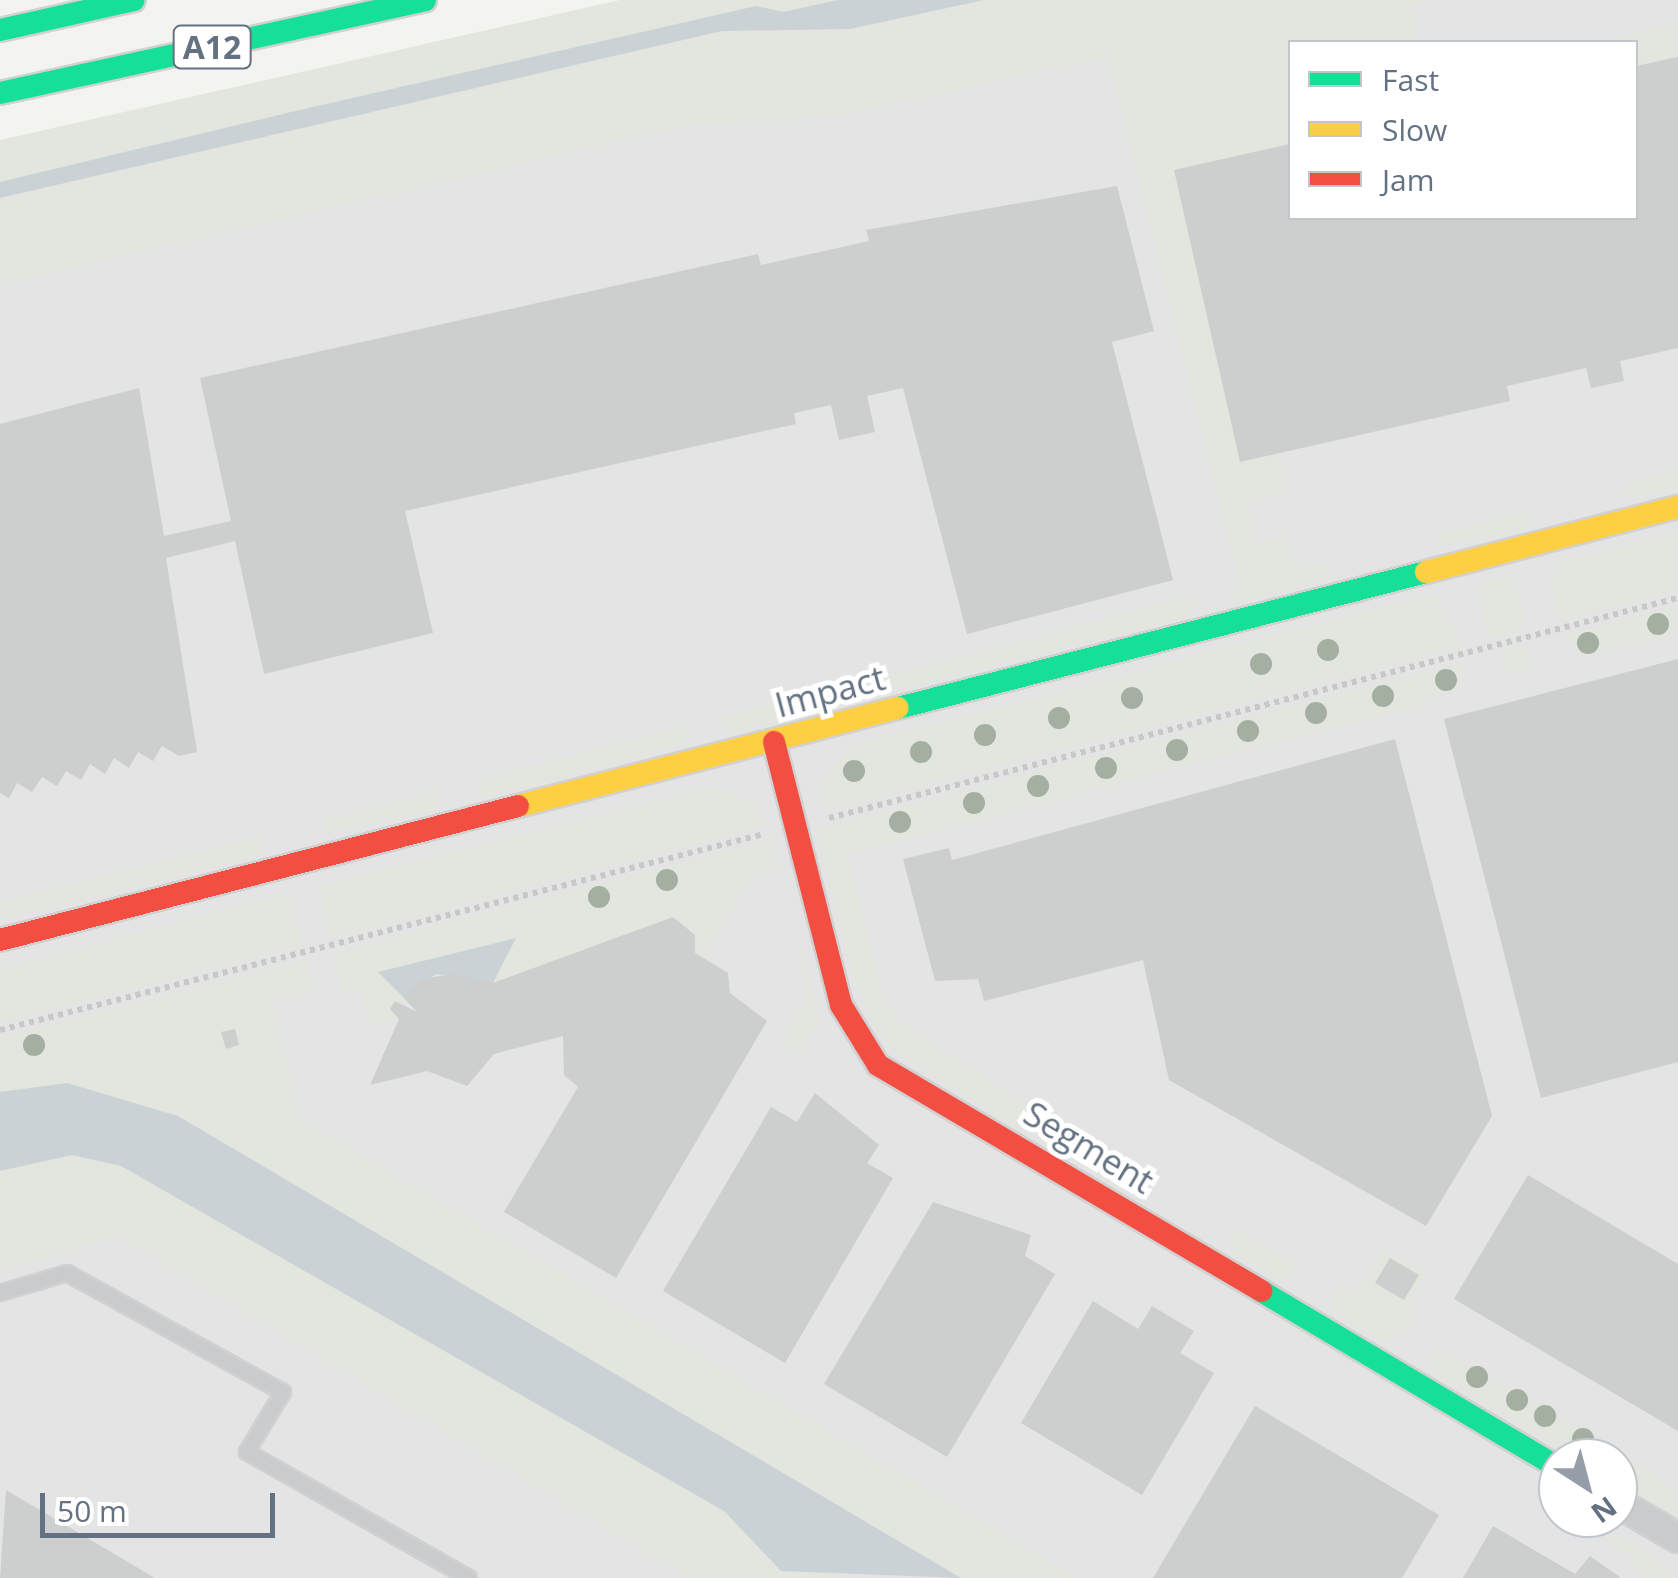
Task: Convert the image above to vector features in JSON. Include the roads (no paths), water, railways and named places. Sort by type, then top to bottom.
[{"type":"main road","name":"A12","points":[[0,30],[134,0]]},
{"type":"main road","name":"A12","points":[[0,93],[425,0]]},
{"type":"main road","name":"Impact","points":[[0,940],[1678,507]]},
{"type":"main road","name":"Segment","points":[[774,742],[841,1006],[878,1064],[1538,1456]]},
{"type":"street","points":[[1638,1515],[1678,1538]]},
{"type":"lane","points":[[0,1293],[67,1272],[283,1392],[248,1452],[469,1578]]}]
